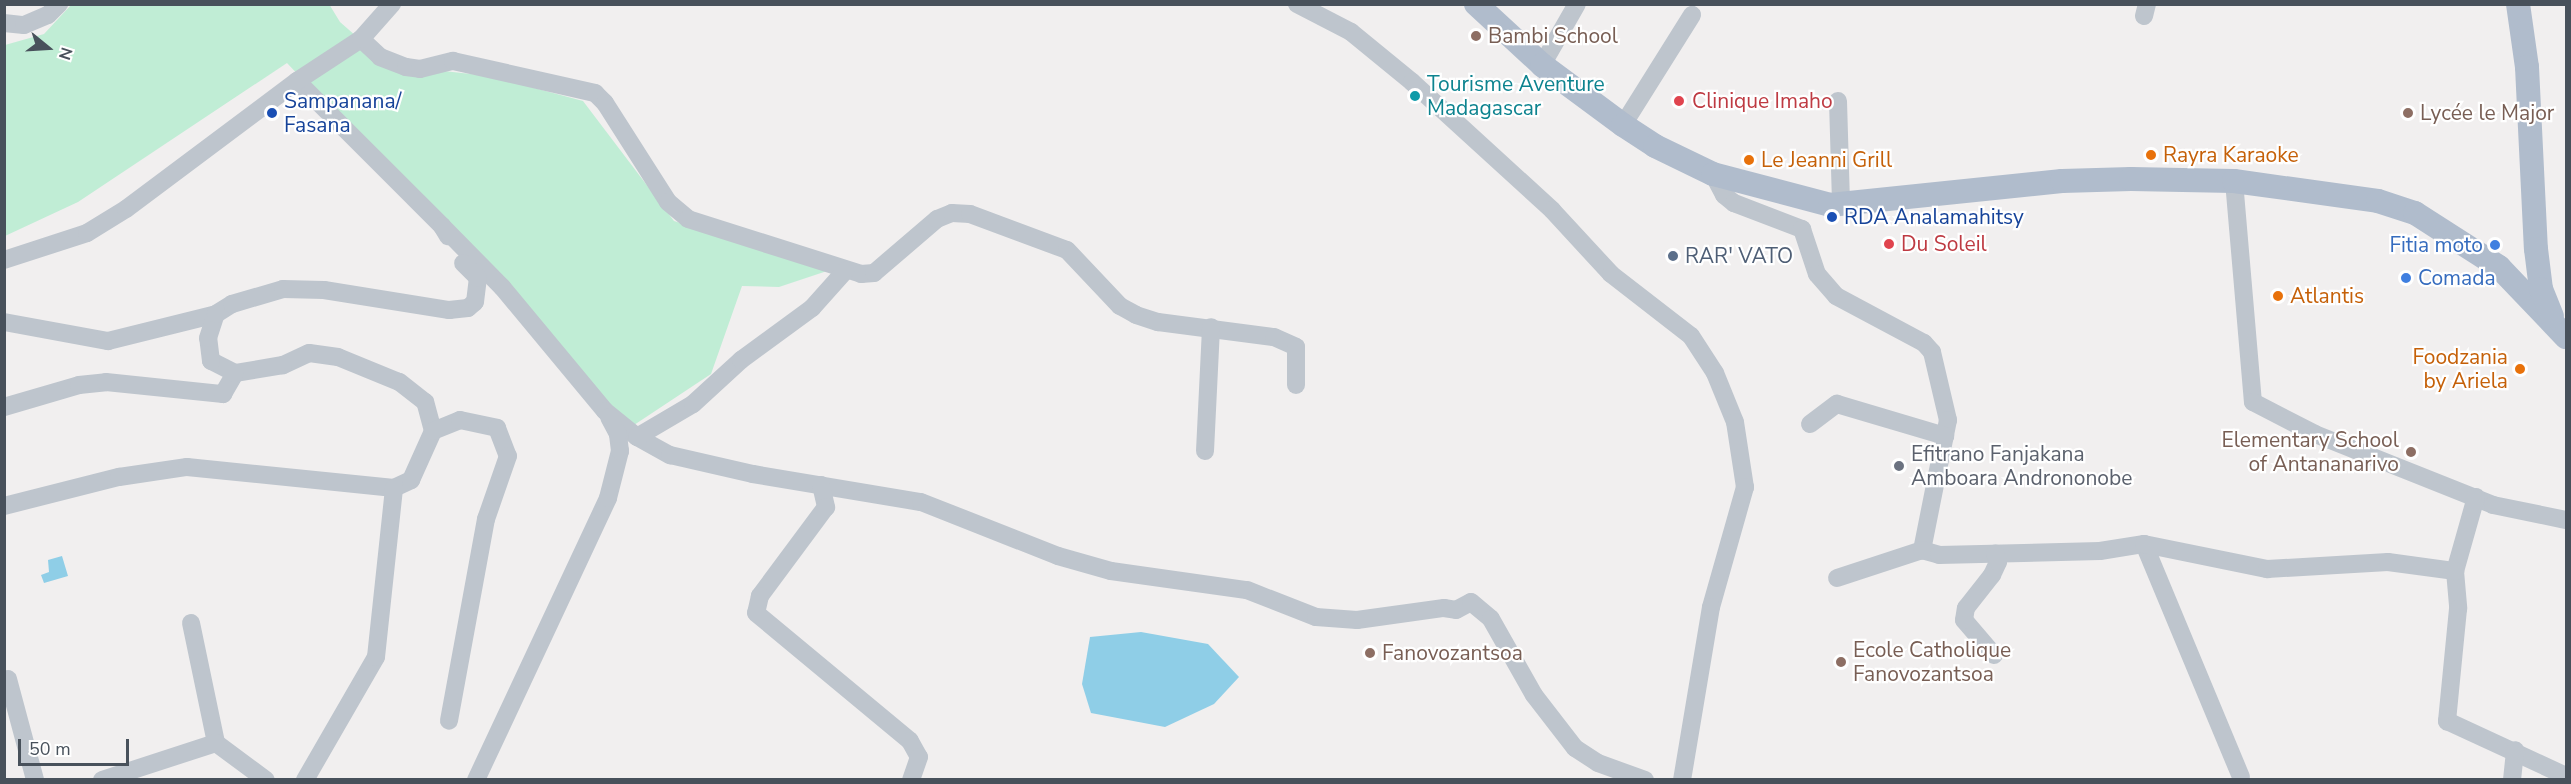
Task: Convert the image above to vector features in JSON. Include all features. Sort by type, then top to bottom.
[{"type":"main road","points":[[1476,4],[1542,65],[1623,125],[1655,147],[1713,174],[1803,200],[1841,204],[2062,181],[2234,181],[2378,201],[2415,213],[2499,267],[2563,333]]},
{"type":"main road","points":[[2518,4],[2527,67],[2536,249],[2541,289],[2563,333]]},
{"type":"street","points":[[4,23],[24,25],[48,15],[59,4]]},
{"type":"street","points":[[4,260],[87,232],[106,221],[297,81],[361,39],[392,4]]},
{"type":"street","points":[[1296,4],[1351,32],[1412,82],[1569,226],[1611,274],[1691,336],[1715,373],[1735,422],[1744,487],[1711,607],[1682,780]]},
{"type":"street","points":[[1542,65],[1577,4]]},
{"type":"street","points":[[1623,125],[1692,15]]},
{"type":"street","points":[[361,39],[380,57],[406,67],[420,69],[453,61],[595,93],[605,103],[675,211],[688,219],[845,271],[874,273],[937,219],[952,213],[970,214],[1067,250],[1120,306],[1136,315],[1158,322],[1211,327],[1274,337],[1296,347],[1296,385]]},
{"type":"street","points":[[297,81],[502,287],[605,411],[618,434],[620,451],[608,498],[476,780]]},
{"type":"street","points":[[1838,101],[1841,204]]},
{"type":"street","points":[[1713,174],[1724,195],[1734,203],[1802,229],[1817,274],[1836,296],[1924,343],[1937,367],[1948,420],[1922,550]]},
{"type":"street","points":[[2234,181],[2253,402],[2315,434],[2476,497],[2538,516],[2566,520]]},
{"type":"street","points":[[4,322],[108,342],[216,314],[245,298],[283,289],[324,290],[449,310],[468,308],[475,302],[478,279],[465,267],[442,226]]},
{"type":"street","points":[[637,437],[693,404],[741,360],[812,308],[845,271]]},
{"type":"street","points":[[4,506],[119,477],[187,467],[394,488],[411,480],[433,431],[425,402],[399,382],[338,357],[309,353],[283,365],[235,373],[211,361],[208,338],[216,314]]},
{"type":"street","points":[[1205,451],[1211,327]]},
{"type":"street","points":[[4,407],[79,385],[106,382],[223,394],[235,373]]},
{"type":"street","points":[[1810,424],[1837,404],[1945,436]]},
{"type":"street","points":[[605,411],[637,437],[693,462],[921,502],[1058,556],[1111,571],[1247,590],[1316,617],[1357,620],[1444,608],[1456,610],[1471,602],[1491,619],[1534,695],[1575,748],[1598,763],[1645,780]]},
{"type":"street","points":[[433,431],[460,420],[497,428],[508,456],[486,519],[449,721]]},
{"type":"street","points":[[821,485],[826,507],[760,596],[756,613],[910,741],[919,757],[911,780]]},
{"type":"street","points":[[305,780],[376,657],[394,488]]},
{"type":"street","points":[[2476,497],[2455,571],[2458,609],[2447,721],[2516,750],[2566,776]]},
{"type":"street","points":[[1837,578],[1922,550],[1939,555],[2100,551],[2144,544],[2267,569],[2388,562],[2455,571]]},
{"type":"street","points":[[2144,544],[2241,777]]},
{"type":"street","points":[[1994,655],[1964,620],[1966,608],[1992,575],[1998,562],[1995,553]]},
{"type":"street","points":[[191,623],[216,743],[266,780]]},
{"type":"street","points":[[8,680],[35,780]]},
{"type":"street","points":[[102,780],[216,743]]},
{"type":"street","points":[[2512,780],[2516,750]]},
{"type":"green space","points":[[329,4],[340,22],[389,65],[489,76],[583,101],[674,221],[830,270],[779,287],[742,286],[711,374],[631,427],[287,63],[78,202],[5,236],[5,45],[44,34],[71,5]]},
{"type":"water","points":[[62,556],[68,576],[44,583],[41,575],[49,572],[48,560]]},
{"type":"water","points":[[1141,632],[1208,644],[1239,677],[1214,704],[1165,727],[1091,713],[1082,684],[1090,637]]},
{"type":"place","name":"Bambi School","points":[[1476,36]]},
{"type":"place","name":"Tourisme Aventure Madagascar","points":[[1415,96]]},
{"type":"place","name":"Clinique Imaho","points":[[1679,101]]},
{"type":"place","name":"Sampanana/ Fasana","points":[[272,113]]},
{"type":"place","name":"Lycée le Major","points":[[2408,113]]},
{"type":"place","name":"Rayra Karaoke","points":[[2151,155]]},
{"type":"place","name":"Le Jeanni Grill","points":[[1749,160]]},
{"type":"place","name":"RDA Analamahitsy","points":[[1832,217]]},
{"type":"place","name":"Du Soleil","points":[[1889,244]]},
{"type":"place","name":"Fitia moto","points":[[2495,245]]},
{"type":"place","name":"RAR' VATO","points":[[1673,256]]},
{"type":"place","name":"Comada","points":[[2406,278]]},
{"type":"place","name":"Atlantis","points":[[2278,296]]},
{"type":"place","name":"Foodzania by Ariela","points":[[2520,369]]},
{"type":"place","name":"Elementary School of Antananarivo","points":[[2411,452]]},
{"type":"place","name":"Efitrano Fanjakana Amboara Andrononobe","points":[[1899,466]]},
{"type":"place","name":"Fanovozantsoa","points":[[1370,653]]},
{"type":"place","name":"Ecole Catholique Fanovozantsoa","points":[[1841,662]]}]
